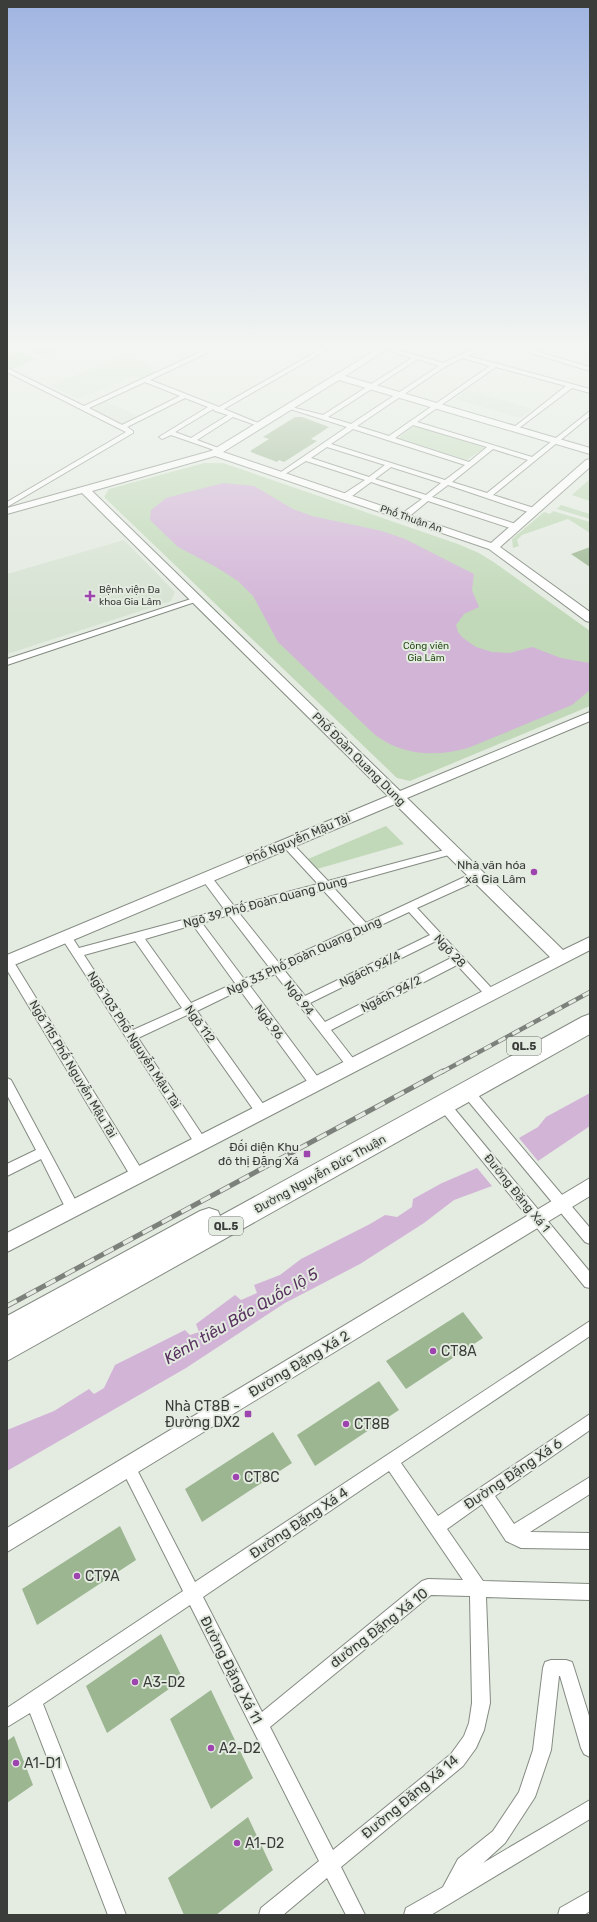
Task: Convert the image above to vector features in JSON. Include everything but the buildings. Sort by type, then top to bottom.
[{"type":"highway","name":"Đường Nguyễn Đức Thuận","points":[[7,1348],[463,1087],[590,1009]]},
{"type":"highway","name":"Đường Nguyễn Đức Thuận","points":[[463,1087],[590,1023]]},
{"type":"highway","name":"Đường Nguyễn Đức Thuận","points":[[7,1330],[440,1100]]},
{"type":"street","points":[[7,505],[121,438]]},
{"type":"street","points":[[186,438],[217,451]]},
{"type":"street","points":[[192,440],[196,438]]},
{"type":"street","points":[[7,511],[217,451],[239,438]]},
{"type":"street","points":[[280,475],[335,438]]},
{"type":"street","points":[[385,438],[470,464]]},
{"type":"street","points":[[461,438],[533,459]]},
{"type":"street","points":[[545,438],[590,451]]},
{"type":"street","points":[[488,496],[560,438]]},
{"type":"street","points":[[326,444],[534,511]]},
{"type":"street","points":[[403,517],[492,447]]},
{"type":"street","name":"Phố Thuận An","points":[[217,451],[280,475],[493,547],[590,618]]},
{"type":"street","points":[[305,458],[516,527]]},
{"type":"street","points":[[493,547],[590,462]]},
{"type":"street","points":[[345,497],[390,464]]},
{"type":"street","name":"Phố Đoàn Quang Dung","points":[[84,489],[561,958]]},
{"type":"street","points":[[7,662],[197,600]]},
{"type":"street","name":"Phố Nguyễn Mậu Tài","points":[[7,962],[590,716]]},
{"type":"street","points":[[287,844],[365,928]]},
{"type":"street","name":"Ngõ 39 Phố Đoàn Quang Dung","points":[[77,953],[452,851]]},
{"type":"street","name":"Ngõ 33 Phố Đoàn Quang Dung","points":[[131,1036],[478,876]]},
{"type":"street","name":"Ngõ 94","points":[[206,878],[352,1066]]},
{"type":"street","name":"Ngõ 28","points":[[410,907],[491,994]]},
{"type":"street","name":"Ngõ 96","points":[[195,921],[241,985],[316,1084]]},
{"type":"street","name":"Ngách 94/4","points":[[303,1002],[437,936]]},
{"type":"street","name":"Ngõ 103 Phố Nguyễn Mậu Tài","points":[[66,937],[201,1143]]},
{"type":"street","name":"Ngõ 112","points":[[138,937],[262,1112]]},
{"type":"street","points":[[7,1243],[590,943]]},
{"type":"street","name":"Ngách 94/2","points":[[324,1029],[458,959]]},
{"type":"street","name":"Ngõ 115 Phố Nguyễn Mậu Tài","points":[[7,962],[138,1176]]},
{"type":"street","points":[[7,1084],[73,1209]]},
{"type":"street","points":[[463,1087],[590,1238]]},
{"type":"street","name":"Đường Đặng Xá 1","points":[[440,1100],[590,1282]]},
{"type":"street","points":[[7,1170],[43,1152]]},
{"type":"street","name":"Đường Đặng Xá 2","points":[[7,1541],[590,1186]]},
{"type":"street","name":"Đường Đặng Xá 4","points":[[7,1718],[590,1328]]},
{"type":"street","name":"Đường Đặng Xá 6","points":[[436,1527],[590,1421]]},
{"type":"street","points":[[391,1461],[478,1588]]},
{"type":"street","name":"Đường Đặng Xá 11","points":[[128,1467],[356,1915]]},
{"type":"street","points":[[512,1535],[590,1485]]},
{"type":"street","points":[[484,1493],[512,1535],[521,1540],[590,1541]]},
{"type":"street","name":"đường Đặng Xá 10","points":[[259,1725],[428,1587],[590,1592]]},
{"type":"street","name":"Đường Đặng Xá 14","points":[[268,1915],[457,1760],[470,1742],[478,1724],[481,1703],[478,1588]]},
{"type":"street","points":[[450,1892],[465,1866],[499,1837],[526,1797],[542,1750],[550,1668],[566,1668],[590,1748]]},
{"type":"street","points":[[33,1700],[117,1915]]},
{"type":"street","points":[[413,1915],[590,1809]]},
{"type":"street","points":[[567,1915],[590,1900]]},
{"type":"shaded area","name":"Bệnh viện Đa khoa Gia Lâm","points":[[124,540],[175,592],[171,601],[7,654],[7,574]]},
{"type":"green space","points":[[398,438],[453,438],[484,448],[467,460]]},
{"type":"green space","name":"Công viên Gia Lâm","points":[[204,463],[223,463],[458,544],[479,553],[495,563],[590,631],[590,706],[410,781],[397,778],[104,497],[109,489]]},
{"type":"green space","points":[[590,479],[590,501],[572,495],[573,494]]},
{"type":"green space","points":[[561,505],[590,514],[590,519],[557,509]]},
{"type":"green space","points":[[553,511],[590,522],[590,533],[568,519],[522,535],[517,540],[519,546],[513,548],[512,539],[544,512],[550,514]]},
{"type":"green space","points":[[386,826],[404,844],[317,869],[308,859]]},
{"type":"water","name":"Công viên Gia Lâm","points":[[223,483],[254,486],[293,509],[312,516],[382,531],[405,539],[474,574],[472,590],[479,607],[464,614],[456,625],[458,632],[463,638],[476,647],[492,652],[510,653],[532,647],[561,658],[590,663],[590,690],[572,705],[468,748],[456,751],[443,753],[419,753],[396,747],[385,741],[374,734],[278,642],[253,596],[238,581],[216,567],[178,547],[150,520],[151,510],[166,498]]},
{"type":"water","points":[[590,1093],[590,1126],[538,1161],[519,1138],[538,1127],[546,1117]]},
{"type":"water","name":"Kênh tiêu Bắc Quốc lộ 5","points":[[477,1168],[492,1186],[454,1200],[424,1223],[360,1264],[285,1303],[186,1368],[7,1471],[7,1430],[54,1411],[89,1389],[94,1394],[104,1388],[115,1365],[185,1330],[190,1335],[199,1332],[196,1324],[235,1295],[241,1300],[257,1293],[254,1285],[280,1275],[301,1259],[385,1215],[397,1217],[412,1207],[413,1199],[442,1183]]},
{"type":"railway","points":[[442,1072],[590,992]]},
{"type":"railway","points":[[7,1306],[443,1071]]},
{"type":"place","name":"Bệnh viện Đa khoa Gia Lâm","points":[[90,596]]},
{"type":"place","name":"Nhà văn hóa xã Gia Lâm","points":[[534,872]]},
{"type":"place","name":"Đối diện Khu đô thị Đặng Xá","points":[[307,1154]]},
{"type":"place","name":"CT8A","points":[[433,1351]]},
{"type":"place","name":"Nhà CT8B - Đường DX2","points":[[248,1414]]},
{"type":"place","name":"CT8B","points":[[346,1424]]},
{"type":"place","name":"CT8C","points":[[236,1477]]},
{"type":"place","name":"CT9A","points":[[77,1576]]},
{"type":"place","name":"A3-D2","points":[[135,1682]]},
{"type":"place","name":"A2-D2","points":[[211,1748]]},
{"type":"place","name":"A1-D1","points":[[16,1763]]},
{"type":"place","name":"A1-D2","points":[[237,1843]]}]
